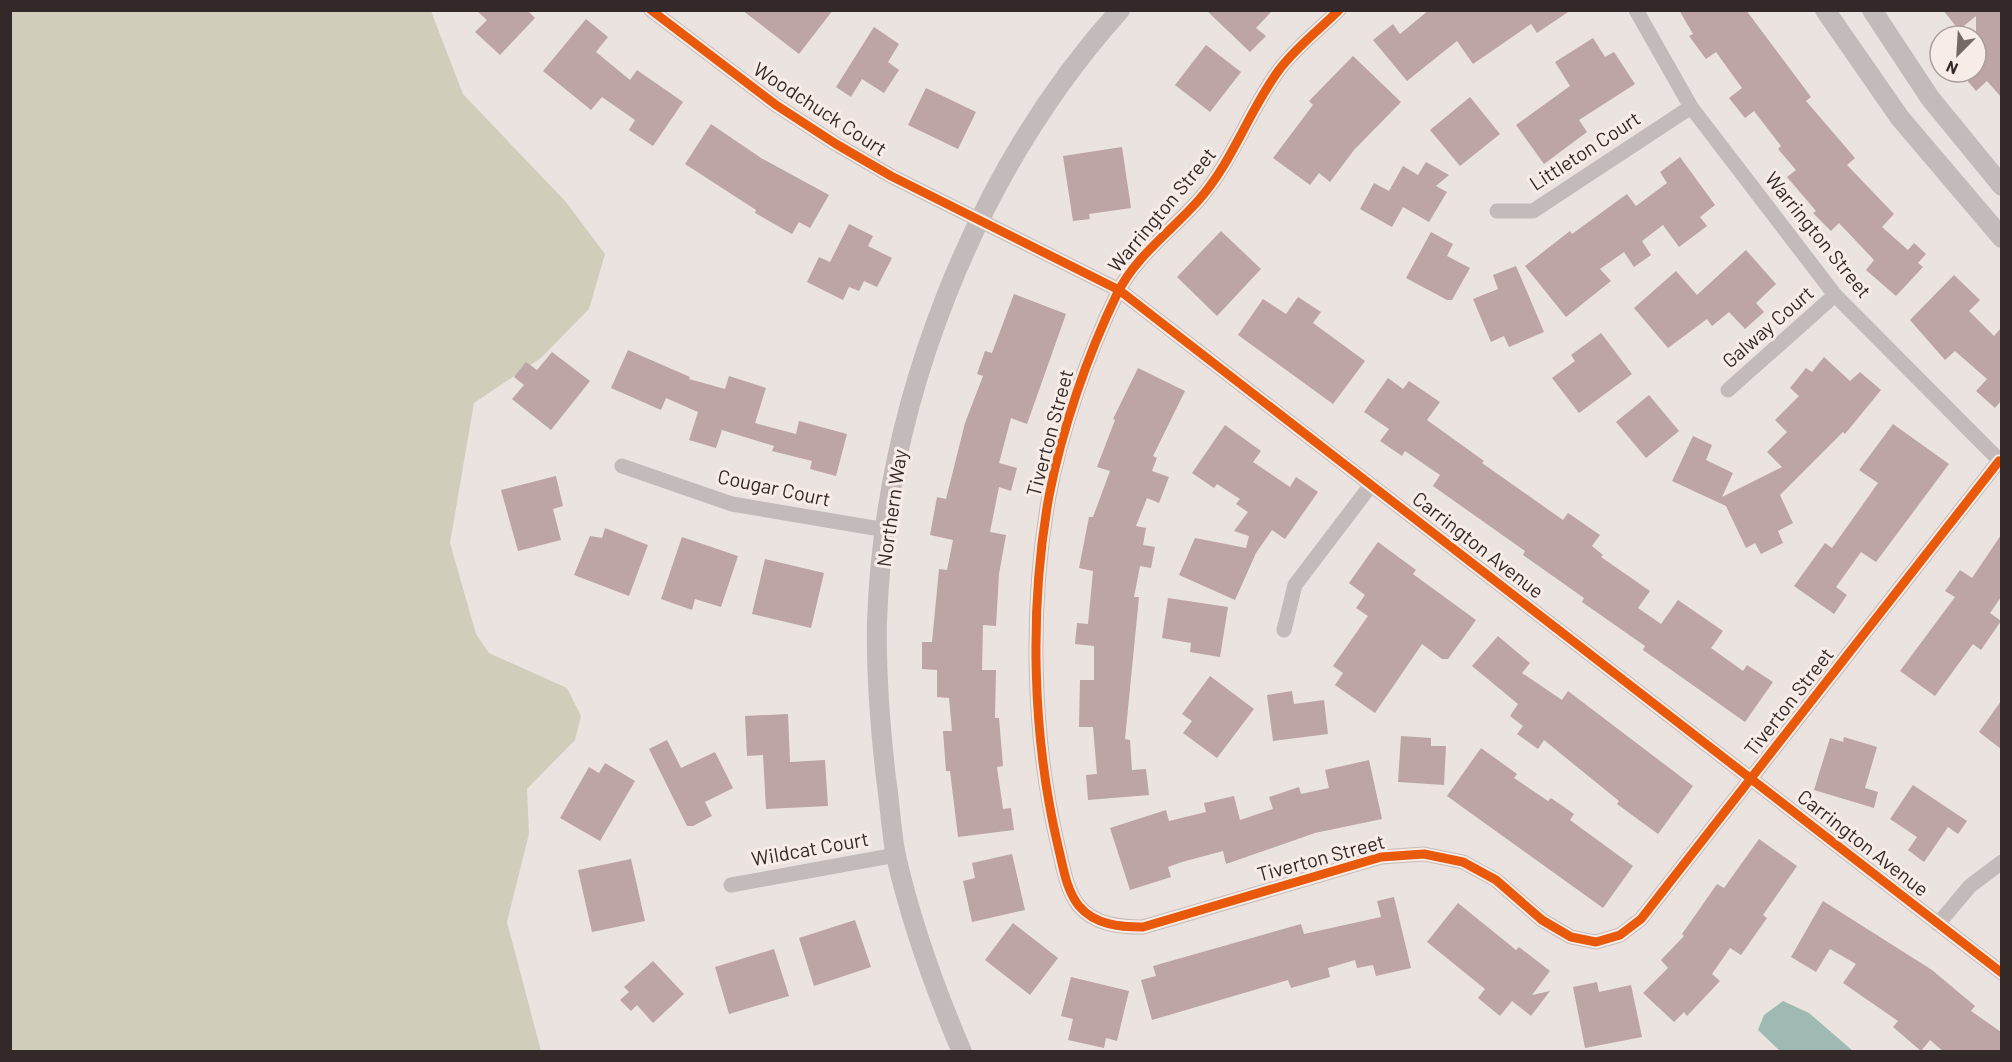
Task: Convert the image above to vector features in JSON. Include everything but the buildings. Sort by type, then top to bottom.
[{"type":"street","name":"Woodchuck Court","points":[[651,10],[776,105],[836,144],[891,176],[980,221]]},
{"type":"street","name":"Northern Way","points":[[962,1052],[932,975],[896,855],[878,695],[877,620],[886,530],[905,423],[926,351],[949,289],[980,221],[1019,148],[1056,89],[1120,10]]},
{"type":"street","name":"Warrington Street","points":[[1119,290],[1150,248],[1197,202],[1220,172],[1277,72],[1339,10]]},
{"type":"street","name":"Warrington Street","points":[[1636,10],[1690,107],[1835,296],[2000,462]]},
{"type":"street","points":[[1825,10],[1900,118],[2001,238]]},
{"type":"street","points":[[1872,10],[1930,98],[2001,186]]},
{"type":"street","name":"Littleton Court","points":[[1497,211],[1533,211],[1690,107]]},
{"type":"street","name":"Carrington Avenue","points":[[980,221],[1119,290],[2001,973]]},
{"type":"street","name":"Tiverton Street","points":[[1119,290],[1081,380],[1050,494],[1042,550],[1036,656],[1037,706],[1053,825],[1066,880],[1079,907],[1098,921],[1118,927],[1143,927],[1382,857],[1424,854],[1463,862],[1496,880],[1542,920],[1571,937],[1596,942],[1620,935],[1641,919],[2000,462]]},
{"type":"street","name":"Galway Court","points":[[1728,390],[1835,296]]},
{"type":"street","name":"Cougar Court","points":[[622,466],[732,504],[886,530]]},
{"type":"street","points":[[1284,630],[1295,585],[1371,485]]},
{"type":"street","name":"Wildcat Court","points":[[731,885],[896,855]]},
{"type":"street","points":[[1938,924],[1970,886],[2001,862]]},
{"type":"shaded area","points":[[10,11],[431,11],[463,94],[566,202],[605,254],[589,309],[541,358],[474,403],[450,543],[476,634],[489,653],[567,688],[581,716],[575,740],[527,789],[529,834],[507,922],[541,1051],[11,1051]]},
{"type":"water","points":[[1783,1001],[1809,1013],[1853,1051],[1780,1051],[1758,1030],[1764,1015]]},
{"type":"cycle path","points":[[651,10],[776,105],[836,144],[891,176],[1119,290],[2002,973]]},
{"type":"cycle path","points":[[1339,10],[1285,62],[1268,86],[1210,187],[1143,257],[1124,281],[1086,367],[1068,419],[1054,471],[1043,539],[1038,582],[1036,672],[1038,716],[1049,804],[1066,878],[1071,893],[1085,912],[1108,924],[1143,927],[1381,857],[1424,854],[1463,862],[1496,880],[1542,920],[1571,937],[1596,942],[1620,935],[1641,919],[1999,461],[2002,463]]}]
